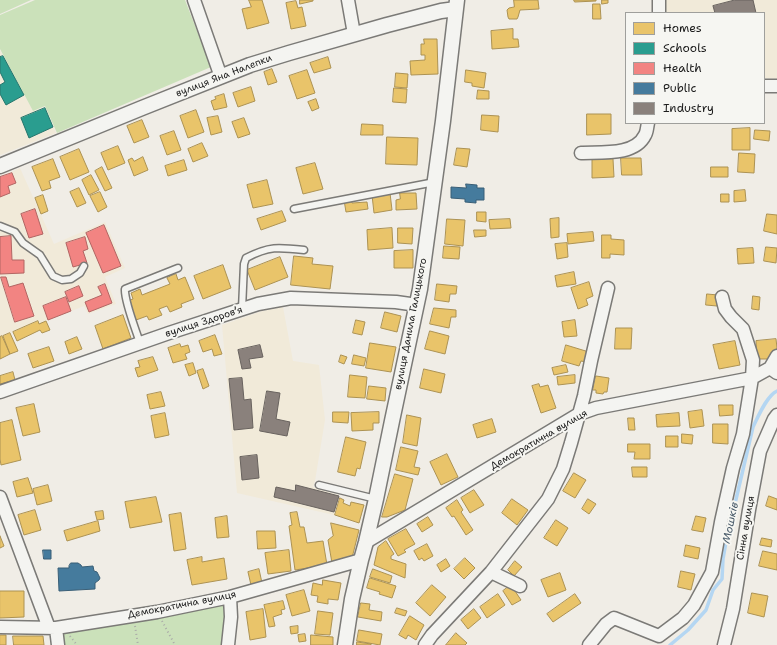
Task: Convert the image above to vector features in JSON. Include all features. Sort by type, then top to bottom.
[{"type":"street","points":[[194,0],[221,77]]},
{"type":"street","points":[[348,0],[354,34]]},
{"type":"street","points":[[659,0],[659,12]]},
{"type":"street","name":"вулиця Яна Налепки","points":[[0,166],[250,65],[289,52],[441,11],[456,4]]},
{"type":"street","name":"вулиця Данила Галицького","points":[[346,645],[352,600],[376,499],[420,288],[435,182],[456,4]]},
{"type":"street","points":[[765,86],[777,86]]},
{"type":"street","points":[[581,153],[615,152],[630,149],[639,144],[646,135],[648,124]]},
{"type":"street","points":[[425,645],[432,635],[491,572],[548,499],[563,469],[579,414],[608,288]]},
{"type":"street","points":[[589,645],[606,624],[614,618],[659,636],[683,618],[694,605],[712,572],[733,468],[743,434],[752,378],[753,360],[743,329],[731,318],[725,309],[722,297]]},
{"type":"street","name":"вулиця Здоровʼя","points":[[0,392],[258,304],[291,298],[396,302],[417,305]]},
{"type":"street","points":[[773,370],[777,356]]},
{"type":"street","name":"Демократична вулиця","points":[[366,542],[579,414],[596,408],[752,378],[773,370]]},
{"type":"street","name":"Сінна вулиця","points":[[724,645],[733,609],[760,451],[777,415]]},
{"type":"street","points":[[0,497],[53,628],[58,645]]},
{"type":"street","name":"Демократична вулиця","points":[[0,627],[53,628],[157,612],[230,597],[361,560]]},
{"type":"street","points":[[491,572],[520,586]]},
{"type":"street","points":[[228,645],[231,617],[230,597]]},
{"type":"lane","points":[[294,208],[435,182]]},
{"type":"lane","points":[[0,226],[15,232],[23,243],[40,255],[53,276],[62,280],[71,279],[80,273],[84,266]]},
{"type":"lane","points":[[242,309],[244,264],[246,258],[258,252],[272,248],[304,250]]},
{"type":"lane","points":[[140,343],[127,303],[125,293],[126,289],[178,268]]},
{"type":"lane","points":[[319,484],[376,499]]},
{"type":"path","points":[[157,612],[175,645]]},
{"type":"path","points":[[134,616],[138,645]]},
{"type":"shaded area","points":[[660,0],[777,0],[777,79],[765,78],[765,12],[660,12]]},
{"type":"shaded area","points":[[0,50],[33,111],[45,107],[56,133],[0,155]]},
{"type":"shaded area","points":[[20,168],[54,244],[105,222],[125,268],[105,277],[116,304],[88,314],[84,306],[39,324],[38,321],[0,337],[0,177]]},
{"type":"shaded area","points":[[283,307],[293,361],[319,365],[325,420],[313,487],[339,495],[334,515],[237,493],[222,325],[262,311]]},
{"type":"green space","points":[[0,0],[31,0],[0,14]]},
{"type":"green space","points":[[35,0],[185,0],[211,67],[57,133],[45,106],[33,111],[0,49],[0,15]]},
{"type":"green space","points":[[233,599],[232,645],[51,645],[50,632]]},
{"type":"building: Homes","points":[[249,0],[262,0],[269,23],[247,29],[242,9],[251,7]]},
{"type":"building: Homes","points":[[300,0],[313,0],[313,1],[300,4]]},
{"type":"building: Homes","points":[[514,0],[538,0],[539,9],[520,10],[517,19],[509,19],[507,10],[514,7]]},
{"type":"building: Homes","points":[[574,0],[596,0],[596,1],[575,2]]},
{"type":"building: Homes","points":[[602,0],[608,0],[608,3],[602,4]]},
{"type":"building: Homes","points":[[296,1],[298,8],[302,7],[306,26],[291,29],[286,3]]},
{"type":"building: Homes","points":[[593,4],[600,4],[601,19],[593,19]]},
{"type":"building: Homes","points":[[513,29],[513,39],[518,39],[519,47],[492,49],[491,31]]},
{"type":"building: Homes","points":[[424,39],[437,39],[438,74],[411,75],[410,61],[425,60],[425,55],[421,55],[421,44],[424,44]]},
{"type":"building: Homes","points":[[328,57],[331,68],[314,73],[310,63]]},
{"type":"building: Homes","points":[[272,69],[277,82],[268,85],[264,72]]},
{"type":"building: Homes","points":[[307,70],[315,93],[297,99],[289,76]]},
{"type":"building: Homes","points":[[466,70],[486,73],[484,88],[472,86],[472,83],[465,82]]},
{"type":"building: Homes","points":[[396,73],[408,74],[407,88],[395,87]]},
{"type":"building: Homes","points":[[251,87],[255,101],[238,107],[233,93]]},
{"type":"building: Homes","points":[[394,88],[407,89],[406,103],[393,102]]},
{"type":"building: Homes","points":[[478,90],[489,91],[489,99],[477,99]]},
{"type":"building: Homes","points":[[224,94],[227,107],[214,110],[211,101],[216,99],[215,97]]},
{"type":"building: Homes","points":[[316,99],[319,108],[312,111],[308,102]]},
{"type":"building: Homes","points":[[196,110],[204,132],[188,138],[180,116]]},
{"type":"building: Homes","points":[[587,114],[611,114],[611,134],[587,135]]},
{"type":"building: Homes","points":[[482,115],[499,116],[498,132],[481,130]]},
{"type":"building: Homes","points":[[218,116],[222,132],[211,135],[207,118]]},
{"type":"building: Homes","points":[[244,118],[250,134],[238,138],[232,122]]},
{"type":"building: Homes","points":[[142,120],[149,137],[134,143],[127,126]]},
{"type":"building: Homes","points":[[362,124],[383,125],[383,135],[361,135]]},
{"type":"building: Homes","points":[[750,128],[750,150],[732,150],[732,129]]},
{"type":"building: Homes","points":[[755,130],[770,131],[769,141],[754,139]]},
{"type":"building: Homes","points":[[174,131],[181,150],[167,155],[160,136]]},
{"type":"building: Homes","points":[[387,137],[418,138],[417,165],[386,164]]},
{"type":"building: Homes","points":[[202,143],[208,156],[193,162],[188,149]]},
{"type":"building: Homes","points":[[118,146],[125,163],[108,170],[101,153]]},
{"type":"building: Homes","points":[[457,148],[470,149],[467,167],[454,165]]},
{"type":"building: Homes","points":[[79,149],[89,172],[70,180],[60,157]]},
{"type":"building: Homes","points":[[739,153],[755,154],[754,173],[738,172]]},
{"type":"building: Homes","points":[[143,157],[148,170],[134,176],[128,160],[132,158],[134,161]]},
{"type":"building: Homes","points":[[621,158],[641,158],[642,175],[622,175]]},
{"type":"building: Homes","points":[[53,159],[60,177],[49,181],[51,188],[42,191],[32,167]]},
{"type":"building: Homes","points":[[613,159],[614,177],[592,178],[592,160]]},
{"type":"building: Homes","points":[[184,160],[187,170],[168,176],[165,166]]},
{"type":"building: Homes","points":[[315,163],[323,189],[303,194],[296,168]]},
{"type":"building: Homes","points":[[102,167],[112,188],[105,191],[95,171]]},
{"type":"building: Homes","points":[[711,167],[728,167],[728,177],[711,177]]},
{"type":"building: Homes","points":[[91,175],[99,190],[89,195],[82,180]]},
{"type":"building: Homes","points":[[267,180],[273,204],[253,208],[247,185]]},
{"type":"building: Homes","points":[[79,188],[86,203],[77,207],[70,192]]},
{"type":"building: Homes","points":[[745,190],[746,201],[734,202],[734,191]]},
{"type":"building: Homes","points":[[100,192],[107,207],[98,212],[90,196]]},
{"type":"building: Homes","points":[[390,193],[392,210],[374,213],[372,195]]},
{"type":"building: Homes","points":[[400,193],[416,193],[417,209],[396,210],[396,200],[400,199]]},
{"type":"building: Homes","points":[[721,194],[729,194],[729,202],[721,202]]},
{"type":"building: Homes","points":[[43,195],[48,211],[41,214],[35,198]]},
{"type":"building: Homes","points":[[351,199],[352,203],[367,202],[368,209],[346,212],[344,200]]},
{"type":"building: Homes","points":[[282,211],[286,221],[261,230],[257,219]]},
{"type":"building: Homes","points":[[477,212],[486,212],[486,222],[477,221]]},
{"type":"building: Homes","points":[[767,214],[777,215],[777,234],[764,231]]},
{"type":"building: Homes","points":[[559,218],[559,237],[551,238],[550,219]]},
{"type":"building: Homes","points":[[447,219],[465,220],[463,246],[445,244]]},
{"type":"building: Homes","points":[[510,219],[511,228],[490,229],[489,220]]},
{"type":"building: Homes","points":[[392,228],[393,248],[368,250],[367,230]]},
{"type":"building: Homes","points":[[398,228],[413,228],[412,244],[398,243]]},
{"type":"building: Homes","points":[[474,230],[486,230],[486,236],[475,237]]},
{"type":"building: Homes","points":[[593,232],[594,241],[568,244],[567,234]]},
{"type":"building: Homes","points":[[602,235],[611,235],[611,239],[624,240],[624,255],[610,254],[610,258],[602,258]]},
{"type":"building: Homes","points":[[567,243],[568,257],[557,259],[555,244]]},
{"type":"building: Homes","points":[[444,246],[460,247],[459,259],[443,258]]},
{"type":"building: Homes","points":[[766,247],[777,248],[776,263],[764,261]]},
{"type":"building: Homes","points":[[753,248],[754,263],[738,264],[737,249]]},
{"type":"building: Homes","points":[[413,250],[413,268],[394,268],[394,251]]},
{"type":"building: Homes","points":[[294,256],[313,258],[312,264],[333,266],[330,289],[291,285]]},
{"type":"building: Homes","points":[[280,257],[288,277],[255,290],[247,270]]},
{"type":"building: Homes","points":[[223,265],[231,288],[203,299],[194,276]]},
{"type":"building: Homes","points":[[574,272],[576,284],[557,287],[555,276]]},
{"type":"building: Homes","points":[[176,274],[178,280],[185,277],[194,299],[181,304],[182,307],[170,312],[167,306],[159,309],[162,315],[149,320],[147,316],[136,320],[128,301],[133,299],[131,293],[140,289],[142,295],[170,284],[167,278]]},
{"type":"building: Homes","points":[[589,282],[593,296],[586,299],[588,305],[578,309],[571,288]]},
{"type":"building: Homes","points":[[437,284],[457,286],[456,294],[450,294],[449,302],[435,300]]},
{"type":"building: Homes","points":[[707,294],[718,295],[717,306],[706,305]]},
{"type":"building: Homes","points":[[753,296],[760,297],[759,310],[752,309]]},
{"type":"building: Homes","points":[[434,308],[456,310],[456,317],[451,317],[449,328],[430,324]]},
{"type":"building: Homes","points":[[385,312],[401,316],[397,332],[381,328]]},
{"type":"building: Homes","points":[[123,315],[131,338],[103,349],[95,326]]},
{"type":"building: Homes","points":[[356,320],[365,322],[362,335],[353,333]]},
{"type":"building: Homes","points":[[575,320],[577,336],[564,337],[562,322]]},
{"type":"building: Homes","points":[[38,321],[39,324],[46,321],[50,330],[42,333],[40,330],[17,341],[13,332]]},
{"type":"building: Homes","points":[[616,328],[632,328],[631,349],[615,349]]},
{"type":"building: Homes","points":[[430,331],[449,336],[445,354],[425,349]]},
{"type":"building: Homes","points":[[10,333],[18,351],[10,354],[3,336]]},
{"type":"building: Homes","points":[[215,335],[222,354],[214,356],[212,349],[203,352],[199,341]]},
{"type":"building: Homes","points":[[2,336],[10,354],[0,359],[0,337]]},
{"type":"building: Homes","points":[[77,337],[82,349],[69,354],[65,342]]},
{"type":"building: Homes","points":[[776,339],[777,348],[770,359],[757,359],[756,341]]},
{"type":"building: Homes","points":[[735,341],[740,365],[719,369],[713,345]]},
{"type":"building: Homes","points":[[370,343],[396,347],[391,372],[366,368]]},
{"type":"building: Homes","points":[[180,344],[181,347],[188,345],[190,352],[185,354],[187,359],[173,363],[168,348]]},
{"type":"building: Homes","points":[[566,345],[589,352],[586,362],[581,361],[579,366],[562,361]]},
{"type":"building: Homes","points":[[49,347],[54,361],[33,368],[28,354]]},
{"type":"building: Homes","points":[[341,355],[347,357],[344,364],[339,362]]},
{"type":"building: Homes","points":[[354,355],[366,358],[364,366],[352,364]]},
{"type":"building: Homes","points":[[153,357],[158,370],[138,377],[135,368],[140,367],[138,361]]},
{"type":"building: Homes","points":[[193,363],[196,373],[189,376],[185,365]]},
{"type":"building: Homes","points":[[566,365],[568,372],[554,375],[552,368]]},
{"type":"building: Homes","points":[[203,369],[209,386],[203,389],[197,371]]},
{"type":"building: Homes","points":[[424,369],[445,374],[441,393],[420,388]]},
{"type":"building: Homes","points":[[13,372],[15,380],[0,384],[0,376]]},
{"type":"building: Homes","points":[[350,375],[367,377],[365,398],[348,397]]},
{"type":"building: Homes","points":[[575,375],[575,383],[558,385],[557,377]]},
{"type":"building: Homes","points":[[596,376],[609,378],[607,392],[604,392],[603,394],[596,393],[596,390],[593,390]]},
{"type":"building: Homes","points":[[539,384],[540,387],[548,385],[556,408],[541,413],[532,386]]},
{"type":"building: Homes","points":[[369,386],[386,388],[385,401],[367,399]]},
{"type":"building: Homes","points":[[161,392],[165,406],[150,409],[147,395]]},
{"type":"building: Homes","points":[[34,404],[40,432],[23,436],[16,408]]},
{"type":"building: Homes","points":[[719,405],[733,405],[733,415],[720,416]]},
{"type":"building: Homes","points":[[702,410],[704,426],[690,428],[688,412]]},
{"type":"building: Homes","points":[[333,412],[349,412],[348,423],[333,422]]},
{"type":"building: Homes","points":[[379,412],[379,423],[373,423],[373,430],[352,431],[351,413]]},
{"type":"building: Homes","points":[[165,413],[169,435],[155,438],[151,416]]},
{"type":"building: Homes","points":[[679,413],[680,426],[657,427],[656,415]]},
{"type":"building: Homes","points":[[407,415],[421,418],[417,446],[403,443]]},
{"type":"building: Homes","points":[[628,418],[634,418],[635,430],[629,430]]},
{"type":"building: Homes","points":[[492,419],[496,432],[477,438],[473,425]]},
{"type":"building: Homes","points":[[12,420],[21,460],[1,465],[0,423]]},
{"type":"building: Homes","points":[[713,424],[728,424],[728,444],[713,443]]},
{"type":"building: Homes","points":[[682,434],[693,435],[692,444],[682,443]]},
{"type":"building: Homes","points":[[666,436],[678,436],[678,447],[666,447]]},
{"type":"building: Homes","points":[[346,437],[366,442],[360,469],[357,468],[355,476],[338,472]]},
{"type":"building: Homes","points":[[628,444],[650,444],[650,459],[634,459],[635,452],[628,452]]},
{"type":"building: Homes","points":[[401,447],[418,451],[414,467],[420,468],[418,475],[396,470]]},
{"type":"building: Homes","points":[[447,454],[458,477],[441,485],[430,462]]},
{"type":"building: Homes","points":[[632,467],[647,467],[647,477],[633,477]]},
{"type":"building: Homes","points":[[574,473],[586,480],[575,498],[563,491]]},
{"type":"building: Homes","points":[[395,474],[413,479],[405,510],[387,517],[382,517]]},
{"type":"building: Homes","points":[[28,478],[33,493],[17,497],[13,482]]},
{"type":"building: Homes","points":[[48,485],[52,501],[37,505],[33,489]]},
{"type":"building: Homes","points":[[474,490],[484,505],[470,513],[461,498]]},
{"type":"building: Homes","points":[[769,496],[777,499],[777,510],[766,506]]},
{"type":"building: Homes","points":[[156,497],[162,522],[130,528],[125,502]]},
{"type":"building: Homes","points":[[340,498],[344,500],[343,503],[350,506],[351,502],[364,505],[359,523],[335,515]]},
{"type":"building: Homes","points":[[512,499],[528,510],[517,525],[502,513]]},
{"type":"building: Homes","points":[[588,499],[596,504],[589,514],[582,509]]},
{"type":"building: Homes","points":[[457,500],[463,510],[461,512],[473,530],[466,535],[454,516],[452,517],[446,508]]},
{"type":"building: Homes","points":[[35,510],[41,530],[24,535],[18,515]]},
{"type":"building: Homes","points":[[103,511],[104,519],[97,520],[95,512]]},
{"type":"building: Homes","points":[[297,512],[300,527],[304,527],[307,543],[323,541],[327,565],[295,570],[289,526],[292,525],[290,513]]},
{"type":"building: Homes","points":[[181,513],[186,549],[174,551],[169,515]]},
{"type":"building: Homes","points":[[227,516],[229,537],[217,538],[215,518]]},
{"type":"building: Homes","points":[[696,516],[706,518],[703,532],[692,530]]},
{"type":"building: Homes","points":[[428,517],[433,525],[422,532],[417,524]]},
{"type":"building: Homes","points":[[556,520],[568,528],[557,546],[544,538]]},
{"type":"building: Homes","points":[[98,521],[100,531],[67,541],[64,531]]},
{"type":"building: Homes","points":[[331,523],[359,530],[352,558],[332,563],[328,540],[333,536]]},
{"type":"building: Homes","points":[[406,529],[415,544],[404,550],[406,552],[398,556],[388,539]]},
{"type":"building: Homes","points":[[257,531],[275,531],[276,548],[258,549]]},
{"type":"building: Homes","points":[[0,536],[4,546],[0,548]]},
{"type":"building: Homes","points":[[762,538],[772,540],[771,547],[760,545]]},
{"type":"building: Homes","points":[[386,541],[394,554],[391,556],[391,559],[406,564],[405,578],[374,565],[378,547]]},
{"type":"building: Homes","points":[[427,544],[433,556],[424,561],[422,558],[419,560],[414,551]]},
{"type":"building: Homes","points":[[686,545],[700,548],[698,559],[684,556]]},
{"type":"building: Homes","points":[[289,550],[291,571],[268,574],[265,553]]},
{"type":"building: Homes","points":[[763,551],[777,554],[777,570],[759,566]]},
{"type":"building: Homes","points":[[202,557],[202,562],[224,558],[227,579],[192,585],[187,560]]},
{"type":"building: Homes","points":[[465,558],[475,568],[464,579],[454,569]]},
{"type":"building: Homes","points":[[446,559],[450,566],[441,572],[437,565]]},
{"type":"building: Homes","points":[[515,561],[522,567],[514,576],[508,570]]},
{"type":"building: Homes","points":[[259,569],[262,583],[251,585],[248,572]]},
{"type":"building: Homes","points":[[373,569],[392,576],[390,583],[370,577]]},
{"type":"building: Homes","points":[[681,571],[695,574],[691,590],[678,587]]},
{"type":"building: Homes","points":[[560,573],[566,590],[548,597],[541,580]]},
{"type":"building: Homes","points":[[370,578],[396,586],[392,598],[367,588]]},
{"type":"building: Homes","points":[[323,580],[341,583],[338,600],[328,599],[328,604],[317,602],[318,596],[311,595],[313,583],[322,585]]},
{"type":"building: Homes","points":[[432,585],[446,597],[430,616],[416,603]]},
{"type":"building: Homes","points":[[511,585],[521,600],[512,605],[503,591]]},
{"type":"building: Homes","points":[[304,590],[310,611],[292,616],[286,595]]},
{"type":"building: Homes","points":[[0,591],[24,591],[24,617],[0,618]]},
{"type":"building: Homes","points":[[752,593],[768,596],[764,617],[748,613]]},
{"type":"building: Homes","points":[[498,594],[505,605],[487,618],[480,607]]},
{"type":"building: Homes","points":[[575,594],[581,603],[553,622],[547,614]]},
{"type":"building: Homes","points":[[283,601],[285,609],[281,610],[282,614],[273,617],[275,626],[269,627],[264,605]]},
{"type":"building: Homes","points":[[361,603],[370,604],[369,610],[382,612],[381,621],[358,617]]},
{"type":"building: Homes","points":[[397,608],[407,611],[405,616],[395,613]]},
{"type":"building: Homes","points":[[263,609],[266,637],[250,640],[246,612]]},
{"type":"building: Homes","points":[[474,609],[481,618],[468,629],[461,620]]},
{"type":"building: Homes","points":[[318,611],[333,613],[330,635],[315,634]]},
{"type":"building: Homes","points":[[410,616],[424,625],[416,640],[408,635],[406,639],[399,635]]},
{"type":"building: Homes","points":[[298,626],[298,633],[291,634],[290,627]]},
{"type":"building: Homes","points":[[359,630],[382,634],[380,645],[357,641]]},
{"type":"building: Homes","points":[[456,633],[467,643],[465,645],[446,645]]},
{"type":"building: Homes","points":[[305,634],[306,641],[299,642],[298,635]]},
{"type":"building: Homes","points":[[0,635],[6,635],[6,645],[0,645]]},
{"type":"building: Homes","points":[[311,635],[333,637],[333,645],[311,645]]},
{"type":"building: Homes","points":[[13,636],[43,636],[44,645],[14,645]]},
{"type":"building: Homes","points":[[357,642],[371,644],[371,645],[357,645]]},
{"type":"building: Schools","points":[[3,56],[24,95],[6,105],[0,94],[0,85],[5,82],[0,72],[0,57]]},
{"type":"building: Schools","points":[[45,108],[53,127],[29,138],[21,118]]},
{"type":"building: Health","points":[[12,173],[16,183],[8,186],[10,193],[0,197],[0,177]]},
{"type":"building: Health","points":[[35,209],[43,234],[29,238],[21,214]]},
{"type":"building: Health","points":[[104,225],[121,266],[103,273],[86,233]]},
{"type":"building: Health","points":[[11,236],[12,260],[24,260],[24,273],[0,274],[0,237]]},
{"type":"building: Health","points":[[85,237],[88,249],[83,251],[87,263],[73,267],[66,243]]},
{"type":"building: Health","points":[[1,277],[6,277],[9,287],[23,283],[34,316],[15,322]]},
{"type":"building: Health","points":[[105,284],[112,303],[89,312],[85,302],[102,295],[98,287]]},
{"type":"building: Health","points":[[79,286],[83,296],[69,302],[65,292]]},
{"type":"building: Health","points":[[66,297],[71,311],[48,320],[43,306]]},
{"type":"building: Public","points":[[466,184],[477,185],[477,188],[484,188],[484,200],[476,200],[476,203],[465,202],[465,199],[451,198],[451,187],[466,188]]},
{"type":"building: Public","points":[[43,550],[51,550],[51,559],[44,559]]},
{"type":"building: Public","points":[[71,563],[78,563],[82,567],[93,566],[94,571],[97,572],[100,578],[95,583],[95,589],[59,591],[58,568],[69,568]]},
{"type":"building: Industry","points":[[735,0],[753,0],[756,12],[715,12],[713,6]]},
{"type":"building: Industry","points":[[260,345],[263,357],[249,359],[251,368],[242,369],[238,350]]},
{"type":"building: Industry","points":[[242,378],[244,400],[251,399],[253,428],[234,430],[229,379]]},
{"type":"building: Industry","points":[[267,391],[280,393],[276,419],[290,422],[287,436],[260,431]]},
{"type":"building: Industry","points":[[257,455],[259,478],[242,480],[240,457]]},
{"type":"building: Industry","points":[[296,485],[339,496],[334,512],[274,497],[276,487],[295,491]]},
{"type":"waterway","name":"Мошків","points":[[670,645],[688,630],[706,610],[713,590],[722,579],[726,542],[753,427],[766,402],[773,393],[777,391]]}]
